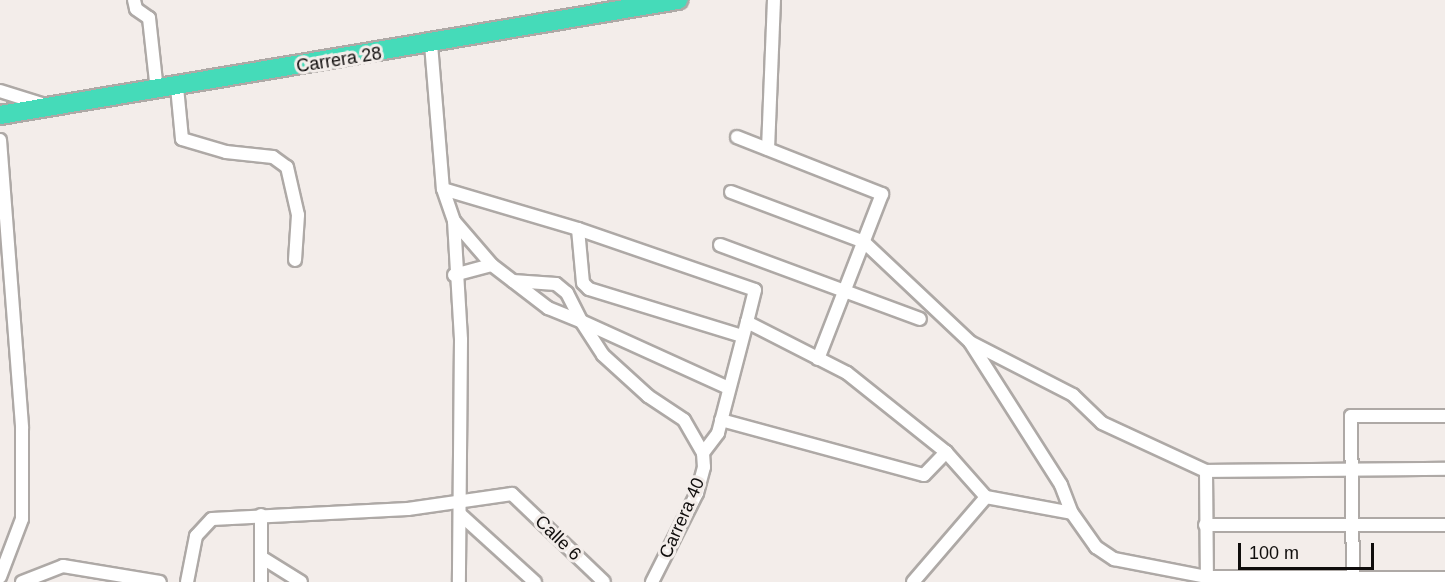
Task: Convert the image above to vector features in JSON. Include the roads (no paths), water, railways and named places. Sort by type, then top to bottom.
[{"type":"highway","name":"Carrera 28","points":[[0,115],[431,44],[678,0]]},
{"type":"street","points":[[134,0],[136,9],[149,18],[157,90]]},
{"type":"street","points":[[768,149],[774,0]]},
{"type":"street","points":[[431,44],[443,189],[454,221],[454,275],[461,340],[458,372],[461,499],[459,577],[468,582]]},
{"type":"street","points":[[177,87],[182,139],[226,152],[273,157],[287,167],[298,215],[295,260]]},
{"type":"street","points":[[0,90],[52,107]]},
{"type":"street","points":[[736,137],[882,194],[818,359]]},
{"type":"street","points":[[0,140],[22,428],[22,519],[0,577]]},
{"type":"street","points":[[443,189],[578,229],[755,290],[721,420],[703,453]]},
{"type":"street","points":[[731,192],[864,242],[970,342],[1061,485],[1072,513],[1096,548],[1114,559],[1207,580],[1445,578]]},
{"type":"street","points":[[454,221],[492,265],[548,308],[729,388]]},
{"type":"street","points":[[578,229],[583,283],[589,289],[742,336]]},
{"type":"street","points":[[720,245],[920,319]]},
{"type":"street","points":[[454,275],[492,265]]},
{"type":"street","points":[[513,281],[556,284],[567,293],[581,321],[603,355],[648,396],[684,420],[703,453]]},
{"type":"street","points":[[747,322],[847,373],[946,453],[986,497],[1072,513]]},
{"type":"street","points":[[970,342],[1072,395],[1102,423],[1206,471],[1445,469]]},
{"type":"street","points":[[1353,580],[1352,417],[1445,416]]},
{"type":"street","points":[[721,420],[924,475],[946,453]]},
{"type":"street","name":"Carrera 40","points":[[654,581],[697,493],[703,453]]},
{"type":"street","points":[[1206,471],[1207,580]]},
{"type":"street","name":"Calle 6","points":[[461,499],[512,494],[604,582]]},
{"type":"street","points":[[913,582],[986,497]]},
{"type":"street","points":[[187,582],[203,526],[212,519],[408,509],[461,499]]},
{"type":"street","points":[[261,515],[261,582]]},
{"type":"street","points":[[461,515],[535,582]]},
{"type":"street","points":[[1205,525],[1445,525]]},
{"type":"street","points":[[261,556],[301,582]]},
{"type":"street","points":[[22,582],[63,566],[160,582]]}]
